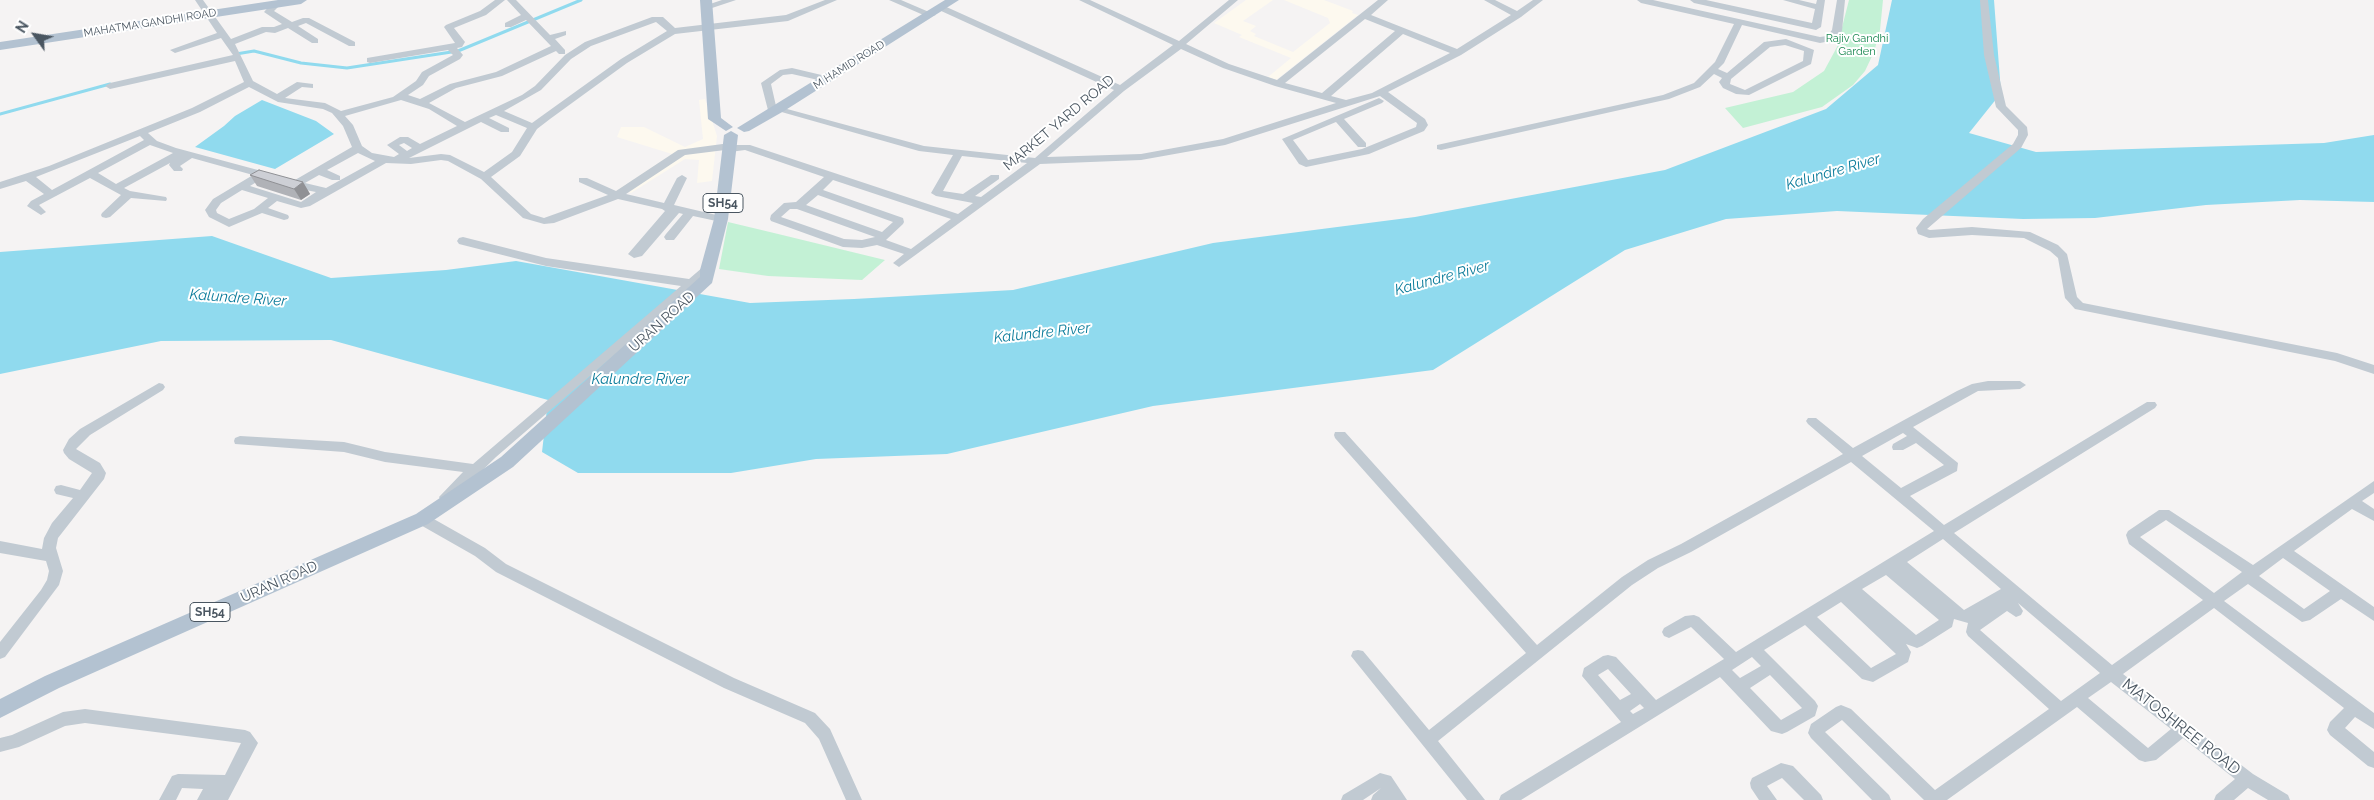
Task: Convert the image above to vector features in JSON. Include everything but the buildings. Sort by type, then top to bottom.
[{"type":"main road","name":"MAHATMA GANDHI ROAD","points":[[0,46],[301,0]]},
{"type":"main road","points":[[706,3],[715,119],[732,137]]},
{"type":"main road","name":"M HAMID ROAD","points":[[732,137],[931,14],[945,3]]},
{"type":"main road","name":"URAN ROAD","points":[[0,709],[52,682],[422,519],[499,458],[692,285],[707,279],[707,270],[721,219],[732,137]]},
{"type":"street","points":[[199,0],[230,45],[249,83],[288,102],[326,106],[340,114],[353,133],[358,148],[368,155],[384,160],[420,161],[446,157],[485,178],[527,216],[544,221],[550,221],[617,195],[682,152],[732,137],[746,147],[960,218]]},
{"type":"street","points":[[340,114],[380,104],[400,96],[420,83],[425,74],[454,51],[460,42],[449,27],[483,13],[501,0]]},
{"type":"street","points":[[511,0],[568,57]]},
{"type":"street","points":[[706,3],[732,0]]},
{"type":"street","points":[[485,178],[516,154],[533,127],[624,61],[673,31],[788,18],[833,0]]},
{"type":"street","points":[[893,0],[931,14]]},
{"type":"street","points":[[1084,0],[1098,2],[1226,66],[1278,84],[1346,103]]},
{"type":"street","name":"MARKET YARD ROAD","points":[[899,263],[1037,161],[1121,89],[1234,0]]},
{"type":"street","points":[[1278,84],[1384,0]]},
{"type":"street","points":[[1488,0],[1518,15]]},
{"type":"street","points":[[827,79],[792,71],[780,73],[766,83],[776,110],[924,149],[1037,161],[1141,156],[1225,142],[1346,103],[1382,96],[1421,121],[1423,125],[1420,129],[1365,152],[1306,164],[1287,140],[1288,137],[1382,96],[1458,53],[1539,0]]},
{"type":"street","points":[[1641,0],[1811,39],[1830,38],[1837,31],[1840,0]]},
{"type":"street","points":[[1694,0],[1816,27],[1820,4],[1787,0]]},
{"type":"street","points":[[1984,0],[1989,55],[1999,99],[2001,106],[2023,129],[2022,140],[1927,220],[1921,228],[1925,233],[1972,232],[2018,234],[2034,238],[2054,248],[2063,257],[2071,298],[2079,306],[2337,357],[2374,370]]},
{"type":"street","points":[[945,3],[1121,89]]},
{"type":"street","points":[[276,4],[269,12],[315,41]]},
{"type":"street","points":[[1365,16],[1458,53]]},
{"type":"street","points":[[506,22],[528,17]]},
{"type":"street","points":[[395,160],[497,112],[538,88],[568,57],[588,44],[655,19],[660,19],[673,31]]},
{"type":"street","points":[[110,86],[230,45],[266,29],[275,30],[306,20],[352,44]]},
{"type":"street","points":[[1441,147],[1666,97],[1697,85],[1719,63],[1738,23]]},
{"type":"street","points":[[1323,97],[1402,30]]},
{"type":"street","points":[[548,39],[563,33]]},
{"type":"street","points":[[1786,42],[1810,50],[1808,62],[1746,93],[1726,86],[1724,82],[1728,77],[1767,44],[1786,42]]},
{"type":"street","points":[[193,50],[230,45]]},
{"type":"street","points":[[175,50],[230,45]]},
{"type":"street","points":[[216,54],[230,45]]},
{"type":"street","points":[[421,103],[453,86],[499,74],[556,47]]},
{"type":"street","points":[[370,60],[454,51]]},
{"type":"street","points":[[1713,70],[1728,77]]},
{"type":"street","points":[[0,186],[28,177],[207,105],[249,83]]},
{"type":"street","points":[[278,98],[300,84],[310,86]]},
{"type":"street","points":[[400,96],[433,107],[466,127]]},
{"type":"street","points":[[1372,109],[1303,134],[1298,138],[1297,142],[1301,151],[1310,158],[1321,158],[1404,129],[1407,125],[1407,120],[1382,96]]},
{"type":"street","points":[[497,112],[533,127]]},
{"type":"street","points":[[482,119],[504,130]]},
{"type":"street","points":[[1340,121],[1362,144]]},
{"type":"street","points":[[141,132],[150,141],[257,181],[324,192]]},
{"type":"street","points":[[407,155],[392,145],[404,139],[420,149]]},
{"type":"street","points":[[40,212],[32,206],[91,174],[110,161],[150,141]]},
{"type":"street","points":[[294,186],[358,148]]},
{"type":"street","points":[[959,153],[936,193],[983,201]]},
{"type":"street","points":[[178,169],[173,167],[174,165],[186,154]]},
{"type":"street","points":[[116,188],[186,154]]},
{"type":"street","points":[[257,181],[277,197],[301,205],[306,204],[324,192],[332,190],[384,160]]},
{"type":"street","points":[[319,171],[336,178]]},
{"type":"street","points":[[91,174],[128,195],[162,199]]},
{"type":"street","points":[[798,206],[832,176]]},
{"type":"street","points":[[28,177],[51,194]]},
{"type":"street","points":[[966,198],[995,177]]},
{"type":"street","points":[[672,209],[682,178]]},
{"type":"street","points":[[583,180],[617,195],[721,219]]},
{"type":"street","points":[[200,207],[227,188],[257,181]]},
{"type":"street","points":[[257,181],[216,201],[210,210],[213,215],[229,222],[260,209],[277,197]]},
{"type":"street","points":[[816,191],[899,220],[880,239],[862,244],[844,243],[775,219],[788,206],[798,206],[880,239],[912,253]]},
{"type":"street","points":[[106,215],[128,195]]},
{"type":"street","points":[[260,209],[284,217]]},
{"type":"street","points":[[670,237],[690,212]]},
{"type":"street","points":[[463,241],[546,262],[692,285]]},
{"type":"street","points":[[1428,740],[1627,581],[1653,564],[1835,461],[1976,387],[2020,385]]},
{"type":"street","points":[[0,653],[54,581],[56,572],[50,556],[51,538],[57,527],[97,479],[99,473],[95,467],[74,456],[69,450],[74,442],[85,432],[159,387]]},
{"type":"street","points":[[1507,800],[2151,405]]},
{"type":"street","name":"MATOSHREE ROAD","points":[[1812,421],[1828,434],[1835,461],[1900,495],[1943,532],[2013,600],[2247,779],[2222,800]]},
{"type":"street","points":[[1900,495],[1952,467],[1951,463],[1903,426]]},
{"type":"street","points":[[1340,435],[1536,654]]},
{"type":"street","points":[[1898,448],[1917,437]]},
{"type":"street","points":[[240,441],[344,447],[385,457],[476,469]]},
{"type":"street","name":"URAN ROAD","points":[[422,519],[476,469],[499,458]]},
{"type":"street","points":[[1883,800],[1816,733],[1816,729],[1841,712],[1846,714],[1935,800],[2374,486]]},
{"type":"street","points":[[61,490],[83,496]]},
{"type":"street","points":[[2353,502],[2374,516]]},
{"type":"street","points":[[2338,590],[2300,614],[2251,574],[2170,515],[2164,514],[2133,535],[2134,540],[2374,722]]},
{"type":"street","points":[[422,519],[480,552],[509,572],[729,684],[810,718],[825,734],[854,800]]},
{"type":"street","points":[[0,547],[50,556]]},
{"type":"street","points":[[2284,551],[2374,615]]},
{"type":"street","points":[[1848,592],[1911,640],[1917,642],[1947,622],[1947,618],[1891,564]]},
{"type":"street","points":[[1891,564],[1960,616],[1967,617],[2013,600]]},
{"type":"street","points":[[1807,617],[1867,674],[1873,675],[1903,657],[1904,652],[1848,592]]},
{"type":"street","points":[[2013,600],[1973,627],[1973,632],[2060,710]]},
{"type":"street","points":[[1670,632],[1690,620],[1694,621],[1728,665],[1738,687],[1776,726],[1782,727],[1810,711],[1810,706],[1754,649]]},
{"type":"street","points":[[1358,656],[1477,800]]},
{"type":"street","points":[[1632,724],[1589,676],[1589,673],[1608,661],[1611,662],[1655,710]]},
{"type":"street","points":[[1738,687],[1771,667]]},
{"type":"street","points":[[1619,710],[1642,695]]},
{"type":"street","points":[[2077,698],[2145,755],[2150,755],[2183,729]]},
{"type":"street","points":[[2355,707],[2335,728],[2374,761]]},
{"type":"street","points":[[0,745],[14,742],[63,720],[85,716],[246,736],[250,743],[222,782],[205,800]]},
{"type":"street","points":[[1769,800],[1759,788],[1758,783],[1781,770],[1787,771],[1815,800]]},
{"type":"street","points":[[2247,779],[2282,800]]},
{"type":"street","points":[[1349,800],[1380,780],[1385,781],[1395,795],[1379,800]]},
{"type":"street","points":[[167,800],[178,781],[222,782]]},
{"type":"street","points":[[220,800],[222,782]]},
{"type":"shaded area","points":[[1246,0],[1273,0],[1243,21],[1256,26],[1250,31],[1256,34],[1254,36],[1293,52],[1330,23],[1328,18],[1284,0],[1324,0],[1353,11],[1352,13],[1358,15],[1276,80],[1268,77],[1291,58],[1239,37],[1242,35],[1214,23]]},
{"type":"shaded area","points":[[705,99],[717,136],[712,181],[697,183],[699,160],[685,159],[631,193],[619,189],[672,154],[617,137],[621,127],[644,127],[685,147],[703,139],[699,100]]},
{"type":"green space","name":"Rajiv Gandhi Garden","points":[[1849,0],[1883,0],[1880,30],[1874,52],[1865,71],[1853,85],[1822,107],[1743,128],[1725,108],[1793,92],[1824,71],[1837,47]]},
{"type":"green space","points":[[728,222],[885,260],[862,280],[768,276],[719,269]]},
{"type":"water","name":"Kalundre River","points":[[1892,0],[1994,0],[2001,93],[1969,133],[2036,152],[2324,143],[2374,135],[2374,202],[2300,200],[2206,205],[2095,218],[2023,219],[1837,211],[1726,219],[1625,250],[1433,370],[1153,406],[947,454],[816,459],[731,473],[578,473],[542,452],[548,400],[331,340],[161,341],[0,374],[0,252],[212,236],[331,278],[446,270],[516,261],[750,303],[854,299],[1013,290],[1213,243],[1415,217],[1665,170],[1826,109],[1878,65]]},
{"type":"water","points":[[262,100],[316,121],[334,134],[275,169],[195,147],[235,116]]},
{"type":"waterway","points":[[236,54],[254,51],[301,63],[347,68],[458,51],[581,0]]},
{"type":"waterway","points":[[0,114],[110,84]]}]
